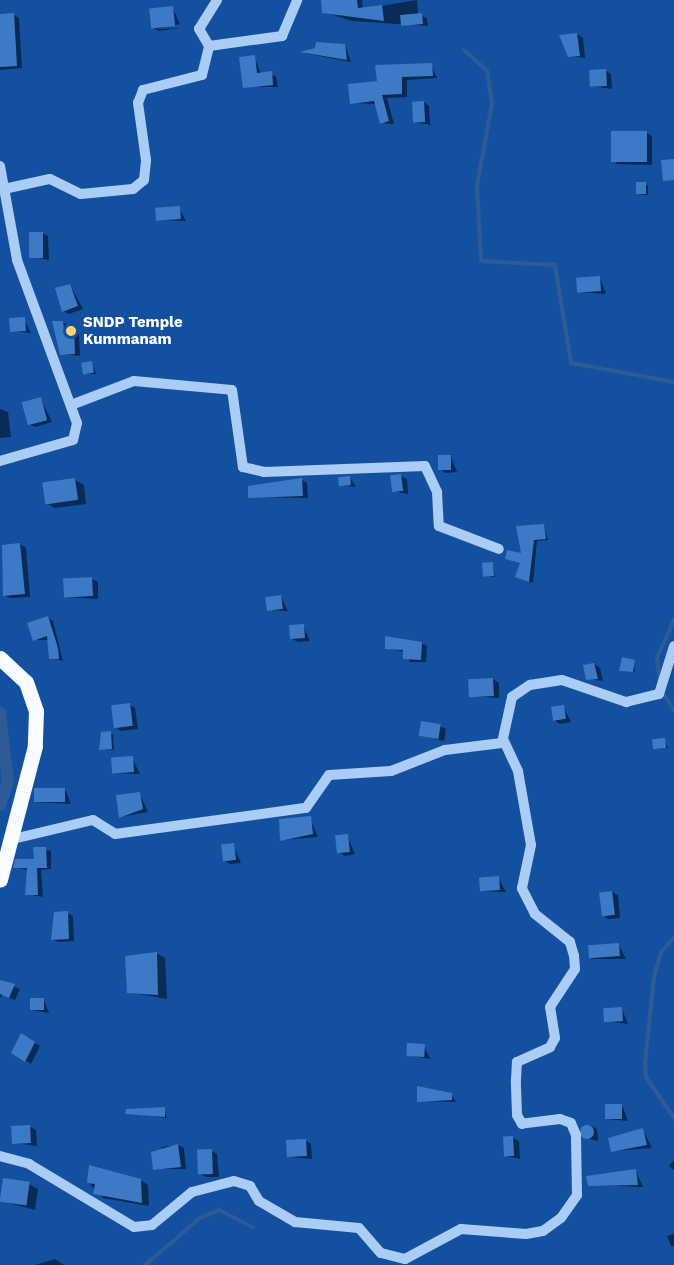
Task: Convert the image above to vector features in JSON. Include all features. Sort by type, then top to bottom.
[{"type":"main road","points":[[0,658],[26,682],[36,711],[35,746],[13,838],[0,879]]},
{"type":"street","points":[[4,189],[50,178],[81,194],[133,189],[144,180],[146,160],[138,103],[143,90],[202,75],[208,46],[200,28],[217,0]]},
{"type":"street","points":[[208,46],[282,36],[297,0]]},
{"type":"street","points":[[0,166],[31,304],[77,423],[73,440],[0,461]]},
{"type":"street","points":[[71,405],[134,381],[232,390],[243,467],[264,472],[425,466],[437,492],[439,526],[499,549]]},
{"type":"street","points":[[0,1156],[28,1164],[134,1227],[152,1225],[192,1192],[234,1181],[250,1186],[259,1201],[295,1221],[359,1228],[381,1252],[405,1259],[461,1229],[526,1234],[543,1231],[561,1218],[577,1195],[576,1135],[571,1123],[560,1119],[522,1124],[516,1080],[517,1062],[550,1047],[555,1038],[550,1007],[575,969],[574,956],[562,934],[535,914],[522,888],[529,835],[518,771],[504,741],[512,697],[530,685],[562,680],[626,702],[662,691],[663,669],[674,646]]},
{"type":"street","points":[[13,838],[93,819],[115,834],[291,812],[312,803],[329,775],[391,771],[446,750],[504,741]]},
{"type":"building","points":[[321,0],[357,0],[358,8],[382,5],[384,21],[322,13]]},
{"type":"building","points":[[173,6],[175,26],[151,28],[149,9]]},
{"type":"building","points":[[14,13],[17,66],[0,67],[0,14]]},
{"type":"building","points":[[422,13],[423,24],[401,26],[400,15]]},
{"type":"building","points":[[577,33],[580,56],[568,57],[559,35]]},
{"type":"building","points":[[316,42],[345,44],[347,60],[300,52],[315,48]]},
{"type":"building","points":[[255,55],[257,73],[272,71],[273,85],[243,88],[239,57]]},
{"type":"building","points":[[432,63],[433,76],[402,77],[402,94],[382,95],[389,121],[380,124],[374,101],[350,104],[348,84],[377,81],[375,65]]},
{"type":"building","points":[[606,69],[607,86],[590,87],[589,70]]},
{"type":"building","points":[[424,101],[425,122],[413,123],[412,102]]},
{"type":"building","points":[[611,131],[647,131],[647,162],[611,162]]},
{"type":"building","points":[[674,159],[674,180],[663,181],[661,160]]},
{"type":"building","points":[[636,182],[646,182],[646,194],[636,194]]},
{"type":"building","points":[[180,206],[181,219],[156,221],[155,208]]},
{"type":"building","points":[[29,232],[43,232],[43,258],[29,258]]},
{"type":"building","points":[[600,276],[601,291],[577,293],[576,278]]},
{"type":"building","points":[[70,284],[78,306],[62,312],[55,288]]},
{"type":"building","points":[[25,317],[26,331],[10,332],[9,318]]},
{"type":"building","points":[[52,321],[63,321],[64,329],[74,329],[75,354],[60,355]]},
{"type":"building","points":[[92,361],[94,373],[83,375],[81,363]]},
{"type":"building","points":[[41,397],[47,420],[28,425],[22,402]]},
{"type":"building","points":[[438,455],[451,455],[451,470],[438,470]]},
{"type":"building","points":[[401,474],[403,491],[392,492],[390,475]]},
{"type":"building","points":[[350,476],[351,485],[339,486],[338,477]]},
{"type":"building","points":[[75,478],[78,500],[45,504],[42,483]]},
{"type":"building","points":[[302,478],[303,496],[248,498],[248,486]]},
{"type":"building","points":[[544,524],[546,539],[534,540],[529,582],[515,577],[520,563],[505,559],[507,550],[521,553],[516,526]]},
{"type":"building","points":[[20,543],[25,594],[3,596],[2,545]]},
{"type":"building","points":[[493,562],[494,576],[483,577],[482,563]]},
{"type":"building","points":[[92,577],[93,596],[64,597],[63,579]]},
{"type":"building","points":[[281,595],[283,609],[267,611],[265,597]]},
{"type":"building","points":[[48,616],[59,659],[49,659],[47,636],[33,641],[27,623]]},
{"type":"building","points":[[304,624],[305,638],[290,639],[289,625]]},
{"type":"building","points":[[385,636],[422,642],[421,660],[403,659],[403,650],[385,649]]},
{"type":"building","points":[[622,657],[635,660],[633,672],[619,671]]},
{"type":"building","points":[[594,663],[598,679],[586,680],[583,665]]},
{"type":"building","points":[[493,678],[494,696],[469,697],[468,679]]},
{"type":"building","points":[[130,703],[133,726],[114,728],[111,705]]},
{"type":"building","points":[[564,705],[566,719],[553,721],[551,707]]},
{"type":"building","points":[[421,721],[441,724],[438,739],[419,736]]},
{"type":"building","points":[[111,731],[112,749],[99,750],[101,732]]},
{"type":"building","points":[[665,738],[666,748],[653,749],[652,739]]},
{"type":"building","points":[[133,756],[134,772],[112,773],[111,758]]},
{"type":"building","points":[[34,788],[65,788],[65,802],[34,802]]},
{"type":"building","points":[[140,792],[143,809],[119,818],[116,795]]},
{"type":"building","points":[[311,816],[313,834],[280,841],[279,819]]},
{"type":"building","points":[[348,834],[350,852],[337,853],[335,835]]},
{"type":"building","points":[[234,843],[236,860],[223,861],[221,845]]},
{"type":"building","points":[[33,847],[46,847],[47,868],[37,868],[38,895],[25,895],[27,868],[13,868],[15,859],[34,859]]},
{"type":"building","points":[[499,876],[500,890],[480,891],[479,877]]},
{"type":"building","points":[[612,891],[615,915],[602,916],[599,893]]},
{"type":"building","points":[[68,911],[69,939],[51,940],[54,912]]},
{"type":"building","points":[[619,943],[620,956],[589,958],[588,945]]},
{"type":"building","points":[[157,952],[158,995],[127,993],[125,956]]},
{"type":"building","points":[[0,980],[15,984],[9,998],[0,994]]},
{"type":"building","points":[[30,998],[44,998],[44,1010],[30,1010]]},
{"type":"building","points":[[622,1007],[623,1021],[604,1022],[603,1008]]},
{"type":"building","points":[[21,1033],[35,1042],[25,1062],[11,1053]]},
{"type":"building","points":[[407,1043],[425,1044],[424,1057],[406,1056]]},
{"type":"building","points":[[417,1086],[452,1093],[452,1100],[417,1102]]},
{"type":"building","points":[[605,1104],[622,1104],[622,1119],[605,1119]]},
{"type":"building","points":[[165,1107],[165,1117],[125,1114],[126,1109]]},
{"type":"building","points":[[30,1125],[31,1143],[12,1144],[11,1126]]},
{"type":"building","points":[[587,1125],[592,1127],[594,1132],[592,1137],[587,1139],[582,1137],[580,1132],[582,1127]]},
{"type":"building","points":[[643,1128],[647,1145],[611,1152],[608,1138]]},
{"type":"building","points":[[513,1136],[514,1156],[504,1156],[503,1137]]},
{"type":"building","points":[[306,1139],[307,1156],[287,1157],[286,1140]]},
{"type":"building","points":[[178,1144],[181,1167],[153,1170],[151,1152]]},
{"type":"building","points":[[212,1149],[213,1174],[198,1175],[197,1150]]},
{"type":"building","points":[[89,1165],[141,1179],[142,1203],[93,1194],[95,1184],[87,1183]]},
{"type":"building","points":[[636,1169],[638,1185],[588,1186],[586,1176]]},
{"type":"building","points":[[3,1178],[30,1182],[26,1206],[0,1202]]},
{"type":"waterway","points":[[464,50],[487,71],[492,104],[477,186],[481,261],[555,265],[571,363],[674,382]]},
{"type":"waterway","points":[[660,683],[657,658],[674,620]]},
{"type":"waterway","points":[[662,691],[674,710]]},
{"type":"waterway","points":[[0,713],[8,781],[0,805]]},
{"type":"waterway","points":[[674,938],[661,952],[654,977],[645,1063],[646,1077],[674,1118]]},
{"type":"waterway","points":[[145,1265],[200,1218],[219,1210],[253,1227]]},
{"type":"place","name":"SNDP Temple Kummanam","points":[[71,331]]}]
